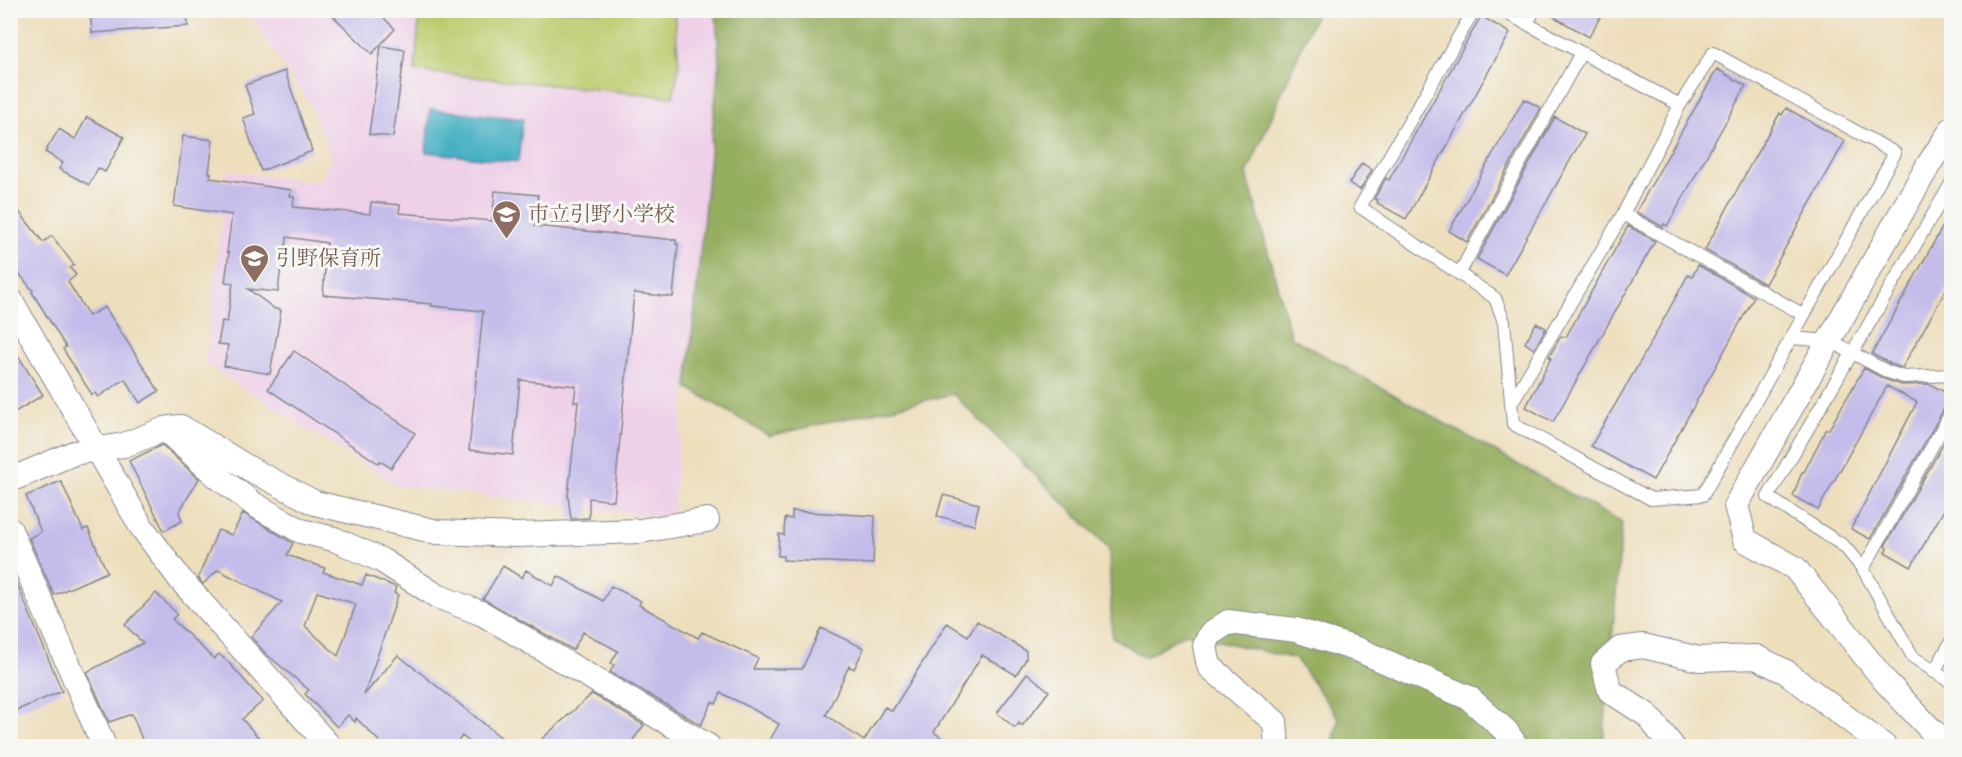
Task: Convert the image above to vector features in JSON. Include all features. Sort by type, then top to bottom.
[{"type":"street","points":[[1951,747],[1932,731],[1885,681],[1795,568],[1745,540],[1737,505],[1929,164],[1952,129]]},
{"type":"street","points":[[10,298],[141,526],[180,579],[329,747]]},
{"type":"street","points":[[10,480],[74,453],[124,445],[165,429],[181,427],[250,469],[315,503],[437,532],[518,535],[640,531],[706,520]]},
{"type":"street","points":[[165,429],[218,477],[264,510],[301,531],[334,539],[381,561],[437,596],[483,615],[708,747]]},
{"type":"street","points":[[10,530],[104,747]]},
{"type":"street","points":[[1277,747],[1275,722],[1209,666],[1205,645],[1210,634],[1228,622],[1296,630],[1379,658],[1469,698],[1506,731],[1516,747]]},
{"type":"street","points":[[1672,747],[1647,715],[1610,691],[1603,664],[1620,649],[1642,646],[1699,659],[1756,657],[1786,672],[1884,747]]},
{"type":"lane","points":[[1474,10],[1360,207],[1496,298],[1503,322],[1512,424],[1651,499],[1703,495],[1895,153],[1713,53],[1680,105],[1623,214],[1511,405]]},
{"type":"lane","points":[[1501,10],[1680,105]]},
{"type":"lane","points":[[1527,24],[1534,10]]},
{"type":"lane","points":[[1460,274],[1581,53]]},
{"type":"lane","points":[[1952,182],[1768,497],[1844,546],[1863,569],[1913,657],[1952,683]]},
{"type":"lane","points":[[1623,214],[1803,315]]},
{"type":"lane","points":[[1791,338],[1830,340],[1888,372],[1904,377],[1952,375]]},
{"type":"lane","points":[[1863,569],[1952,411]]},
{"type":"lane","points":[[1934,672],[1952,640]]},
{"type":"shaded area","name":"市立引野小学校","points":[[249,11],[716,11],[719,63],[672,518],[396,485],[205,364],[227,171],[320,182],[332,158],[312,108]]},
{"type":"green space","points":[[411,11],[674,11],[679,65],[673,97],[415,71],[419,21]]},
{"type":"green space","points":[[716,11],[1317,11],[1247,174],[1291,337],[1622,523],[1603,746],[1332,746],[1339,719],[1296,659],[1185,633],[1145,657],[1112,637],[1109,548],[953,394],[769,436],[687,387],[719,63]]},
{"type":"water","points":[[430,109],[523,119],[518,162],[426,152]]},
{"type":"building","points":[[90,10],[187,10],[188,26],[92,33]]},
{"type":"building","points":[[327,10],[376,10],[395,29],[372,54]]},
{"type":"building","points":[[1542,10],[1604,10],[1589,37]]},
{"type":"building","points":[[1481,16],[1510,33],[1406,219],[1377,203],[1378,200],[1374,199],[1386,178],[1389,180]]},
{"type":"building","points":[[381,46],[405,50],[393,137],[369,134]]},
{"type":"building","points":[[1717,69],[1746,86],[1667,226],[1664,224],[1663,227],[1636,212]]},
{"type":"building","points":[[285,71],[312,151],[261,171],[243,118],[255,114],[245,85]]},
{"type":"building","points":[[1524,99],[1541,108],[1467,242],[1449,231]]},
{"type":"building","points":[[1786,108],[1845,141],[1765,284],[1705,250],[1754,158],[1780,113],[1782,115]]},
{"type":"building","points":[[87,117],[124,137],[105,172],[98,168],[89,185],[59,169],[63,163],[45,152],[59,129],[75,139]]},
{"type":"building","points":[[1555,117],[1585,134],[1505,275],[1477,259]]},
{"type":"building","points":[[183,136],[213,140],[210,178],[291,190],[290,196],[294,197],[293,207],[370,214],[371,202],[400,205],[399,213],[492,221],[495,191],[538,195],[535,226],[676,240],[678,244],[673,297],[634,293],[614,501],[589,498],[589,518],[571,519],[568,496],[578,402],[574,402],[576,386],[520,380],[513,455],[469,450],[483,311],[432,306],[432,304],[323,295],[327,243],[287,237],[286,248],[283,248],[278,292],[248,289],[275,309],[281,310],[270,374],[224,366],[228,345],[218,344],[222,321],[227,322],[233,283],[225,282],[232,215],[174,206]]},
{"type":"building","points":[[1362,163],[1372,170],[1360,190],[1349,183]]},
{"type":"building","points":[[10,200],[43,242],[52,236],[74,265],[70,268],[76,275],[68,282],[89,316],[105,307],[159,391],[140,403],[125,379],[98,397],[95,393],[92,395],[63,349],[66,347],[33,291],[10,262]]},
{"type":"building","points":[[1952,210],[1952,279],[1902,368],[1872,354]]},
{"type":"building","points":[[1628,226],[1655,241],[1553,422],[1526,407],[1551,358],[1549,357],[1561,336],[1566,337]]},
{"type":"building","points":[[1698,265],[1754,297],[1653,480],[1591,446],[1688,275],[1692,277]]},
{"type":"building","points":[[1536,323],[1546,328],[1534,349],[1525,343]]},
{"type":"building","points":[[10,343],[43,395],[10,415]]},
{"type":"building","points":[[294,351],[415,433],[391,468],[380,461],[378,463],[268,389]]},
{"type":"building","points":[[1864,368],[1884,379],[1902,385],[1930,384],[1952,396],[1952,403],[1945,407],[1870,539],[1851,529],[1917,402],[1887,386],[1818,510],[1793,496],[1802,472]]},
{"type":"building","points":[[1952,429],[1952,496],[1911,567],[1885,552],[1887,548],[1885,546]]},
{"type":"building","points":[[162,445],[199,479],[179,512],[182,521],[164,531],[129,461]]},
{"type":"building","points":[[61,481],[83,530],[88,528],[107,572],[54,595],[29,538],[41,532],[26,496]]},
{"type":"building","points":[[943,495],[979,504],[974,525],[937,516]]},
{"type":"building","points":[[792,511],[875,516],[873,564],[783,560],[783,556],[778,556],[779,534],[784,535],[785,518],[792,519]]},
{"type":"building","points":[[243,513],[293,543],[287,555],[325,568],[323,572],[362,585],[366,575],[396,587],[394,593],[398,595],[364,695],[398,655],[513,747],[476,747],[462,736],[454,747],[385,747],[356,718],[355,722],[348,715],[337,727],[305,694],[309,690],[265,653],[251,637],[282,602],[218,570],[203,584],[198,578],[218,530],[232,535]],"holes":[[[317,592],[356,604],[338,656],[305,626]]]},
{"type":"building","points":[[503,566],[522,578],[526,570],[553,586],[558,576],[603,601],[611,586],[641,601],[639,605],[698,638],[702,632],[758,658],[753,669],[802,669],[821,628],[864,648],[854,669],[849,666],[826,715],[864,741],[885,707],[892,711],[947,623],[968,636],[977,621],[1026,651],[1026,659],[1016,675],[982,655],[934,732],[953,747],[766,747],[779,724],[749,707],[721,693],[716,704],[712,702],[701,725],[610,672],[614,665],[611,663],[618,651],[583,632],[573,650],[483,599]]},
{"type":"building","points":[[10,567],[62,691],[10,713]]},
{"type":"building","points":[[156,593],[177,614],[172,619],[214,659],[219,654],[229,663],[263,701],[242,719],[267,747],[218,747],[214,742],[204,747],[145,747],[132,714],[109,722],[87,672],[143,643],[125,625]]},
{"type":"building","points":[[1027,673],[1049,691],[1022,726],[1019,723],[1015,728],[997,713]]},
{"type":"building","points":[[592,694],[644,725],[628,747],[533,747]]},
{"type":"place","name":"市立引野小学校","points":[[507,240]]},
{"type":"place","name":"引野保育所","points":[[255,284]]}]
